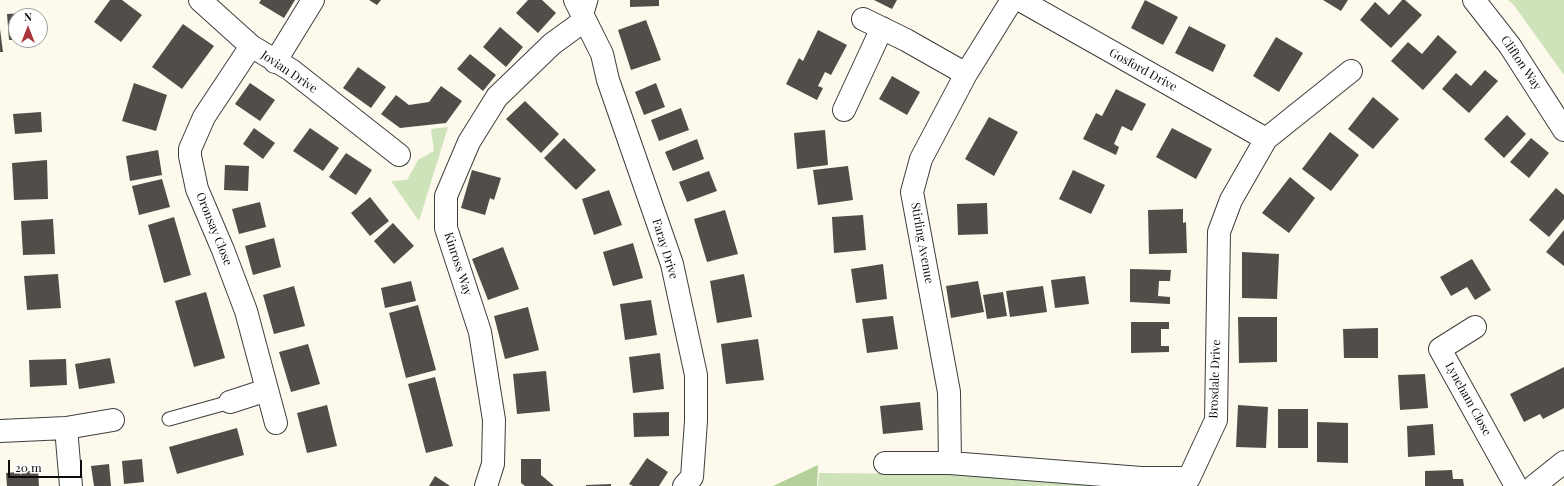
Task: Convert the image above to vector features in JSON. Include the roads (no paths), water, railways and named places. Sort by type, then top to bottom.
[{"type":"street","name":"Jovian Drive","points":[[200,0],[251,46],[275,62],[291,70],[400,155]]},
{"type":"street","points":[[275,62],[313,0]]},
{"type":"street","name":"Faray Drive","points":[[575,0],[588,10],[602,54],[608,80],[672,264],[696,375],[696,421],[692,477],[684,486]]},
{"type":"street","name":"Stirling Avenue","points":[[950,463],[948,392],[912,192],[921,159],[966,74],[1012,0]]},
{"type":"street","name":"Gosford Drive","points":[[1020,0],[1266,140]]},
{"type":"street","name":"Clifton Way","points":[[1474,0],[1510,46],[1564,130]]},
{"type":"street","name":"Kinross Way","points":[[486,486],[493,464],[494,420],[480,332],[446,228],[446,196],[469,142],[497,97],[588,10]]},
{"type":"street","points":[[844,110],[872,23],[966,74]]},
{"type":"street","name":"Oronsay Close","points":[[251,46],[204,117],[190,149],[190,156],[197,189],[223,250],[246,311],[276,423]]},
{"type":"street","name":"Brosdale Drive","points":[[885,463],[950,463],[1141,478],[1189,478],[1216,420],[1219,232],[1231,200],[1266,140],[1351,71]]},
{"type":"street","name":"Lyneham Close","points":[[1475,327],[1440,348],[1516,486]]},
{"type":"street","points":[[230,402],[267,390]]},
{"type":"street","points":[[0,431],[66,428],[113,420]]},
{"type":"street","points":[[66,428],[71,486]]},
{"type":"street","points":[[1534,486],[1564,462]]},
{"type":"lane","points":[[170,418],[230,402]]}]
